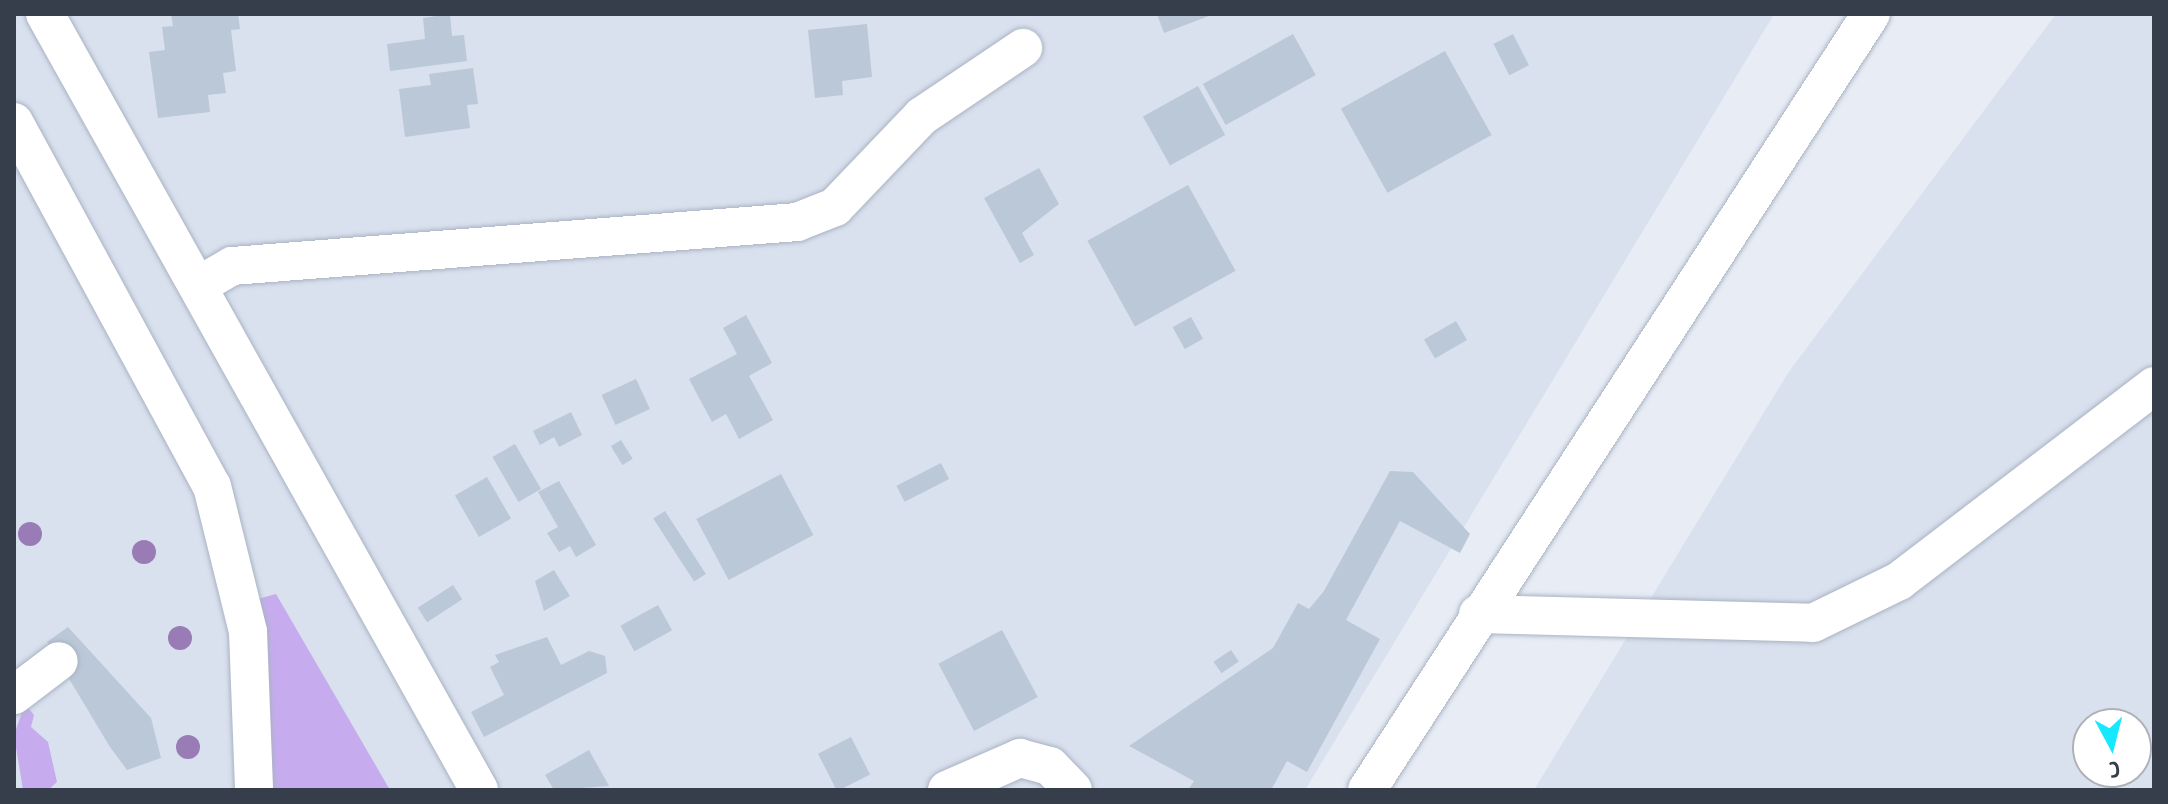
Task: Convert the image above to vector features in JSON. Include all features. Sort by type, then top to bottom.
[{"type":"street","points":[[45,14],[201,284],[479,790]]},
{"type":"street","points":[[1367,790],[1478,614],[1871,14]]},
{"type":"street","points":[[201,284],[232,266],[797,222],[835,207],[922,116],[1023,48]]},
{"type":"street","points":[[14,122],[212,486],[248,632],[254,790]]},
{"type":"street","points":[[1478,614],[1813,623],[1899,581],[2154,386]]},
{"type":"street","points":[[14,695],[59,661]]},
{"type":"street","points":[[947,790],[1020,758],[1050,766],[1073,790]]},
{"type":"shaded area","points":[[14,14],[1774,14],[1305,790],[14,790]]},
{"type":"shaded area","points":[[2056,14],[2154,14],[2154,790],[1534,790],[1788,373]]},
{"type":"shaded area","points":[[276,594],[390,790],[267,790],[254,600]]},
{"type":"shaded area","points":[[25,704],[34,715],[31,727],[48,742],[57,782],[48,790],[23,790],[14,735]]},
{"type":"building","points":[[171,14],[238,14],[240,29],[231,30],[236,71],[223,73],[226,93],[208,95],[210,112],[158,118],[149,52],[165,50],[162,27],[173,26]]},
{"type":"building","points":[[450,14],[452,36],[464,35],[467,61],[390,71],[387,44],[425,39],[423,18]]},
{"type":"building","points":[[1157,14],[1214,14],[1164,33]]},
{"type":"building","points":[[867,24],[872,77],[842,81],[843,95],[815,98],[808,30]]},
{"type":"building","points":[[1293,34],[1316,75],[1226,125],[1203,84]]},
{"type":"building","points":[[1513,34],[1529,65],[1509,75],[1493,44]]},
{"type":"building","points":[[1445,51],[1492,135],[1387,193],[1341,109]]},
{"type":"building","points":[[473,68],[478,104],[467,105],[470,128],[405,137],[399,89],[431,85],[429,74]]},
{"type":"building","points":[[1198,86],[1225,135],[1170,166],[1143,117]]},
{"type":"building","points":[[1039,168],[1059,204],[1022,233],[1034,255],[1020,263],[984,198]]},
{"type":"building","points":[[1188,185],[1236,271],[1135,326],[1087,241]]},
{"type":"building","points":[[746,315],[772,363],[749,376],[773,420],[739,439],[726,414],[712,422],[689,379],[737,354],[723,328]]},
{"type":"building","points":[[1191,317],[1203,339],[1185,349],[1173,327]]},
{"type":"building","points":[[1456,321],[1467,340],[1435,359],[1424,340]]},
{"type":"building","points":[[636,379],[650,409],[616,425],[602,395]]},
{"type":"building","points":[[571,412],[582,435],[559,447],[554,437],[540,445],[533,431]]},
{"type":"building","points":[[621,440],[633,459],[622,465],[611,446]]},
{"type":"building","points":[[515,444],[541,489],[518,502],[492,457]]},
{"type":"building","points":[[941,463],[949,479],[905,502],[896,486]]},
{"type":"building","points":[[1390,471],[1413,472],[1470,534],[1460,553],[1400,521],[1346,620],[1380,639],[1307,772],[1287,761],[1271,790],[1188,790],[1194,781],[1129,746],[1273,648],[1298,603],[1309,609],[1324,591]]},
{"type":"building","points":[[781,474],[813,535],[729,580],[696,519]]},
{"type":"building","points":[[487,477],[511,519],[479,537],[455,495]]},
{"type":"building","points":[[559,481],[596,545],[576,557],[570,546],[559,552],[547,533],[558,527],[538,492]]},
{"type":"building","points":[[665,511],[706,574],[694,582],[653,519]]},
{"type":"building","points":[[554,570],[570,596],[544,611],[535,581]]},
{"type":"building","points":[[453,585],[462,599],[427,622],[418,608]]},
{"type":"building","points":[[658,605],[672,630],[634,651],[620,626]]},
{"type":"building","points":[[68,627],[151,718],[161,758],[127,770],[110,747],[47,642]]},
{"type":"building","points":[[1002,630],[1038,697],[974,731],[938,664]]},
{"type":"building","points":[[547,637],[561,665],[589,651],[605,656],[607,673],[484,737],[471,712],[504,695],[490,667],[499,662],[495,655]]},
{"type":"building","points":[[1231,650],[1239,662],[1221,673],[1214,662]]},
{"type":"building","points":[[851,737],[870,774],[836,790],[818,754]]},
{"type":"building","points":[[589,750],[609,786],[554,790],[545,775]]}]
